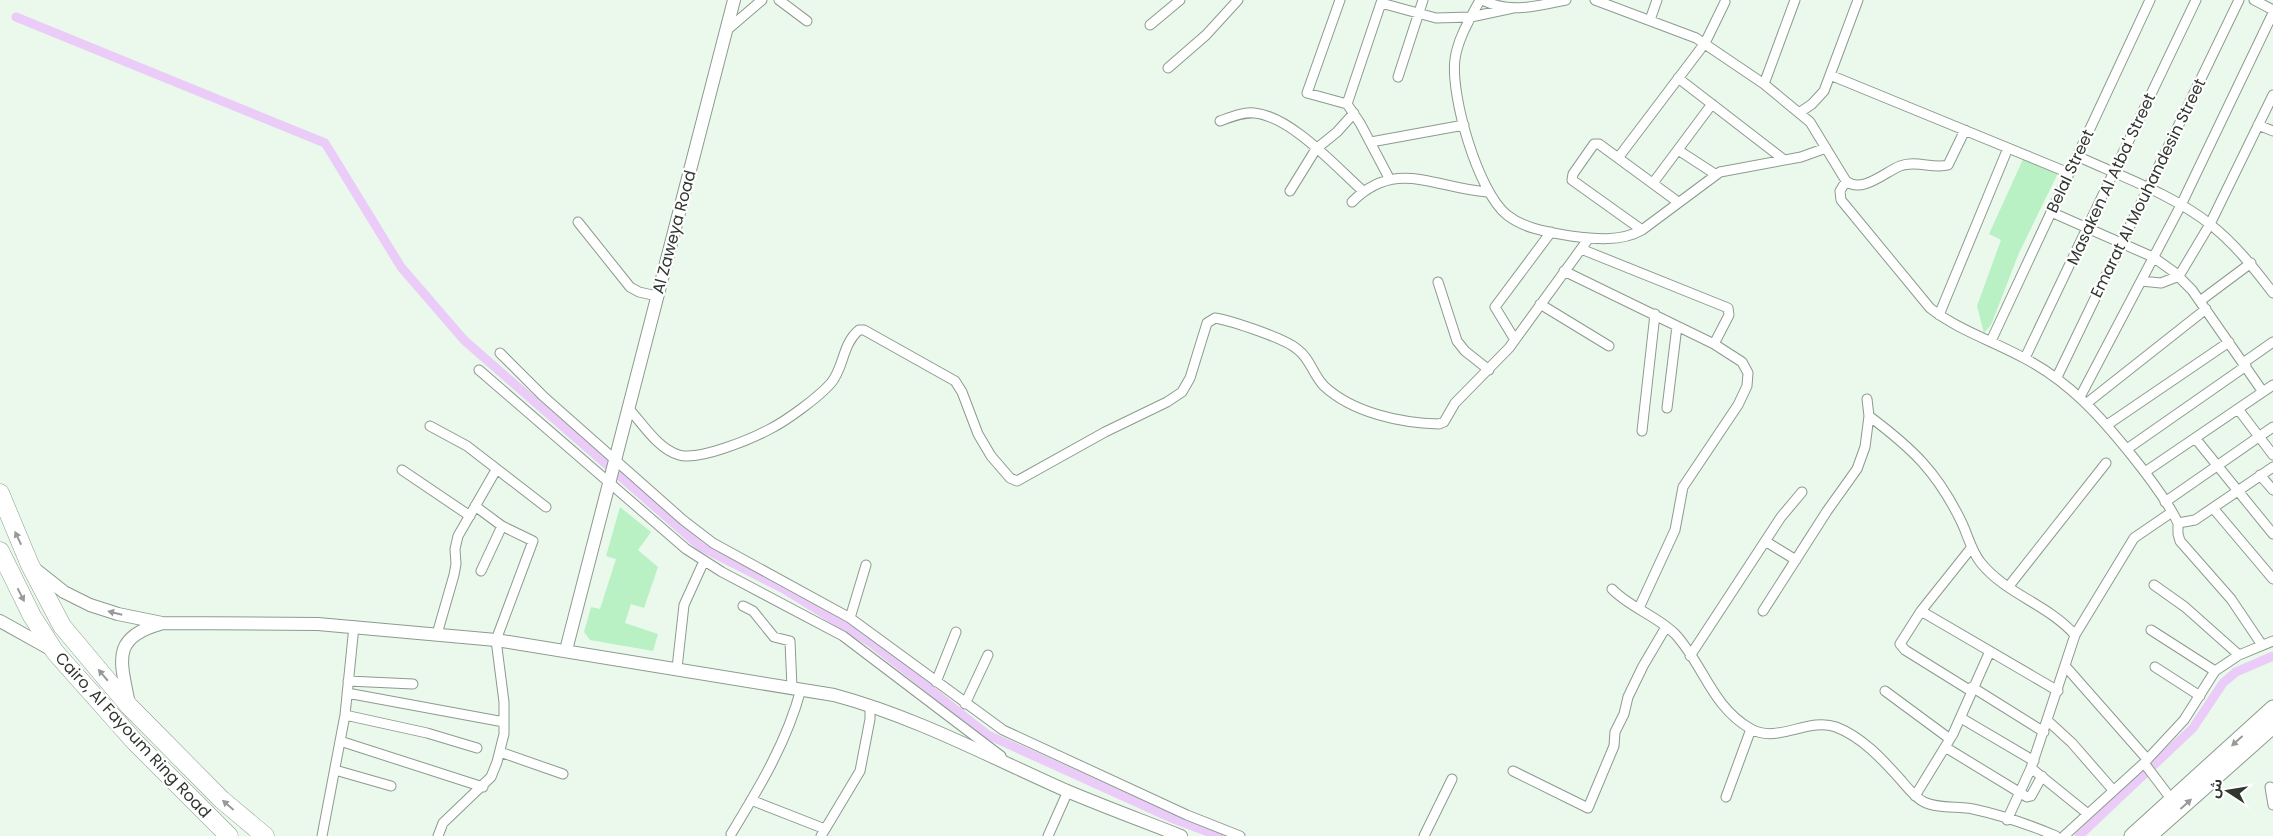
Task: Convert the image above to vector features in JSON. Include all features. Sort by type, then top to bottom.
[{"type":"highway","name":"Cairo, Al Fayoum Ring Road","points":[[0,493],[30,564],[62,626],[129,706],[222,800],[265,836]]},
{"type":"highway","name":"Cairo, Al Fayoum Ring Road","points":[[0,551],[28,610],[55,652],[135,742],[229,836]]},
{"type":"main road","points":[[2149,836],[2225,760],[2273,708]]},
{"type":"main road","points":[[2132,836],[2172,800],[2273,726]]},
{"type":"street","name":"Al Zaweya Road","points":[[566,650],[734,0]]},
{"type":"street","points":[[726,30],[762,0]]},
{"type":"street","points":[[779,0],[807,21]]},
{"type":"street","points":[[1150,25],[1180,0]]},
{"type":"street","points":[[1168,68],[1206,35],[1238,0]]},
{"type":"street","points":[[1340,0],[1307,93],[1347,104],[1371,142],[1389,178]]},
{"type":"street","points":[[1398,77],[1423,0]]},
{"type":"street","points":[[1566,0],[1534,8],[1513,8],[1490,4],[1481,0],[1460,39],[1454,71],[1456,98],[1464,125],[1487,192],[1505,214],[1516,221],[1535,229],[1589,238],[1630,236],[1642,230],[1715,174],[1726,170],[1801,157],[1826,148]]},
{"type":"street","points":[[1595,0],[1705,43],[1764,84],[1813,126],[1846,181],[1853,186],[1861,185],[1904,165],[1948,164],[1965,130]]},
{"type":"street","points":[[1650,20],[1657,0]]},
{"type":"street","points":[[1764,84],[1795,0]]},
{"type":"street","points":[[1799,113],[1819,98],[1830,75],[1858,0]]},
{"type":"street","name":"Belal Street","points":[[1991,341],[2150,0]]},
{"type":"street","name":"Masaken Al Atba' Street","points":[[2025,358],[2196,0]]},
{"type":"street","name":"Emarat Al Mouhandesin Street","points":[[2057,377],[2239,0]]},
{"type":"street","points":[[2254,0],[2273,10]]},
{"type":"street","points":[[1618,158],[1705,43],[1725,2]]},
{"type":"street","points":[[1347,104],[1381,3],[1436,18],[1471,17],[1513,8]]},
{"type":"street","points":[[2084,400],[2273,14]]},
{"type":"street","points":[[1830,75],[2069,173]]},
{"type":"street","points":[[1678,78],[1783,159]]},
{"type":"street","points":[[2141,281],[2161,283],[2179,276],[2210,224],[2273,95]]},
{"type":"street","points":[[1653,183],[1712,104]]},
{"type":"street","points":[[1290,192],[1316,149],[1337,132],[1354,113]]},
{"type":"street","points":[[1220,121],[1242,114],[1266,115],[1288,127],[1363,191]]},
{"type":"street","points":[[1371,142],[1464,125]]},
{"type":"street","points":[[2258,125],[2273,131]]},
{"type":"street","points":[[1642,230],[1571,178],[1594,144],[1599,144],[1678,202]]},
{"type":"street","points":[[1939,314],[2008,148]]},
{"type":"street","points":[[1678,150],[1715,174]]},
{"type":"street","points":[[2077,156],[2181,205],[2210,224],[2250,263],[2273,292]]},
{"type":"street","points":[[1352,202],[1363,191],[1389,178],[1404,178],[1487,192]]},
{"type":"street","points":[[1846,181],[1840,191],[1841,200],[1882,246],[1913,288],[1939,314],[2025,358],[2057,377],[2084,400],[2108,425],[2145,472],[2172,512],[2178,523],[2180,541],[2231,599],[2262,645]]},
{"type":"street","points":[[2051,212],[2153,257],[2179,276],[2200,300],[2263,392]]},
{"type":"street","points":[[578,222],[630,287],[639,292],[657,296]]},
{"type":"street","points":[[1515,340],[1495,308],[1552,232]]},
{"type":"street","points":[[629,409],[658,442],[679,455],[697,455],[728,446],[771,428],[819,394],[833,380],[850,340],[859,330],[864,330],[955,380],[962,392],[978,434],[992,456],[1010,478],[1017,481],[1105,432],[1167,402],[1182,392],[1190,378],[1208,323],[1212,318],[1291,345],[1300,351],[1321,383],[1336,396],[1361,408],[1402,420],[1436,424],[1444,422],[1455,403],[1489,370],[1515,340],[1589,238]]},
{"type":"street","points":[[1581,249],[1728,308],[1729,315],[1714,344]]},
{"type":"street","points":[[2200,300],[2250,263]]},
{"type":"street","points":[[1564,270],[1714,344],[1746,367],[1747,386],[1738,405],[1683,487],[1675,530],[1639,608]]},
{"type":"street","points":[[1438,282],[1457,341],[1489,370]]},
{"type":"street","points":[[1540,304],[1609,346]]},
{"type":"street","points":[[2084,400],[2206,309]]},
{"type":"street","points":[[1642,431],[1655,314]]},
{"type":"street","points":[[1668,408],[1677,326]]},
{"type":"street","points":[[2108,425],[2229,342]]},
{"type":"street","points":[[2127,449],[2273,342]]},
{"type":"street","points":[[500,353],[522,378],[615,463],[683,520],[713,542],[850,618],[965,704],[1017,738],[1103,775],[1187,815],[1240,836]]},
{"type":"street","points":[[479,370],[610,482],[672,538],[704,561],[844,636],[1013,766]]},
{"type":"street","points":[[2145,472],[2273,385]]},
{"type":"street","points":[[1763,611],[1827,510],[1857,469],[1865,447],[1870,416],[1867,399]]},
{"type":"street","points":[[2238,409],[2273,455]]},
{"type":"street","points":[[1870,416],[1906,443],[1933,472],[1962,521],[1972,547],[1981,563],[1999,580],[2062,620],[2075,635]]},
{"type":"street","points":[[430,426],[467,446],[546,507]]},
{"type":"street","points":[[2165,502],[2273,428]]},
{"type":"street","points":[[2195,438],[2273,534]]},
{"type":"street","points":[[2009,586],[2106,463]]},
{"type":"street","points":[[2178,523],[2190,522],[2273,467]]},
{"type":"street","points":[[402,470],[470,516]]},
{"type":"street","points":[[437,634],[456,569],[456,544],[496,470]]},
{"type":"street","points":[[2260,476],[2273,490]]},
{"type":"street","points":[[1690,656],[1764,541],[1788,507],[1802,492]]},
{"type":"street","points":[[438,836],[442,823],[491,777],[500,752],[504,722],[504,702],[496,640],[533,541],[502,526],[475,506]]},
{"type":"street","points":[[2213,508],[2273,579]]},
{"type":"street","points":[[2007,820],[2020,793],[2044,732],[2075,635],[2134,538],[2148,526],[2172,512]]},
{"type":"street","points":[[481,571],[502,526]]},
{"type":"street","points":[[1764,541],[1796,560]]},
{"type":"street","points":[[1972,547],[1921,611],[1900,642],[1900,646],[2044,732]]},
{"type":"street","points":[[677,668],[684,605],[704,561]]},
{"type":"street","points":[[30,564],[64,592],[90,605],[118,614],[162,623],[354,626],[496,640],[834,695],[870,705],[932,729],[1068,791],[1181,836]]},
{"type":"street","points":[[850,618],[866,565]]},
{"type":"street","points":[[2154,585],[2185,607],[2240,655]]},
{"type":"street","points":[[1612,589],[1622,599],[1639,608],[1677,637],[1722,707],[1750,729],[1775,734],[1814,726],[1834,726],[1860,741],[1915,796],[1930,805],[1975,810],[2056,836]]},
{"type":"street","points":[[730,834],[751,800],[785,736],[796,689],[790,641],[774,637],[753,611],[743,606]]},
{"type":"street","points":[[1921,611],[2058,691]]},
{"type":"street","points":[[0,621],[55,652]]},
{"type":"street","points":[[129,706],[122,664],[124,650],[135,633],[162,623]]},
{"type":"street","points":[[322,836],[345,715],[354,626]]},
{"type":"street","points":[[1513,771],[1588,808],[1614,746],[1615,732],[1624,714],[1628,697],[1643,666],[1666,627]]},
{"type":"street","points":[[2152,630],[2215,671]]},
{"type":"street","points":[[936,682],[956,632]]},
{"type":"street","points":[[2064,836],[2113,790],[2146,763],[2184,720],[2215,671],[2240,655],[2273,641]]},
{"type":"street","points":[[1915,796],[1961,718],[1971,689],[1990,652]]},
{"type":"street","points":[[965,704],[988,655]]},
{"type":"street","points":[[2066,667],[2146,763],[2172,800]]},
{"type":"street","points":[[2155,667],[2200,696]]},
{"type":"street","points":[[348,681],[413,684]]},
{"type":"street","points":[[1885,691],[1947,743],[2027,797],[2031,796],[2042,776]]},
{"type":"street","points":[[348,693],[504,722]]},
{"type":"street","points":[[751,800],[823,833],[860,771],[870,705]]},
{"type":"street","points":[[345,715],[427,733],[477,748]]},
{"type":"street","points":[[1961,718],[2032,764],[2042,776],[2088,814]]},
{"type":"street","points":[[2048,721],[2072,743],[2113,790]]},
{"type":"street","points":[[1726,797],[1750,729]]},
{"type":"street","points":[[340,742],[482,787]]},
{"type":"street","points":[[500,752],[563,774]]},
{"type":"street","points":[[335,770],[391,786]]},
{"type":"street","points":[[1424,836],[1452,779]]},
{"type":"street","points":[[2270,787],[2273,805]]},
{"type":"street","points":[[1048,836],[1068,791]]},
{"type":"green space","points":[[2024,157],[2059,171],[2019,253],[1991,325],[1984,333],[1977,306],[2001,240],[1989,234]]},
{"type":"green space","points":[[620,507],[651,532],[638,550],[658,567],[644,608],[631,604],[625,623],[658,634],[653,651],[590,640],[584,632],[591,607],[600,609],[616,559],[606,556]]},
{"type":"waterway","points":[[16,17],[325,143],[401,267],[464,340],[701,547],[782,588],[871,643],[988,735],[1171,818],[1219,836]]},
{"type":"waterway","points":[[2079,836],[2193,728],[2223,683],[2236,672],[2273,656]]}]
